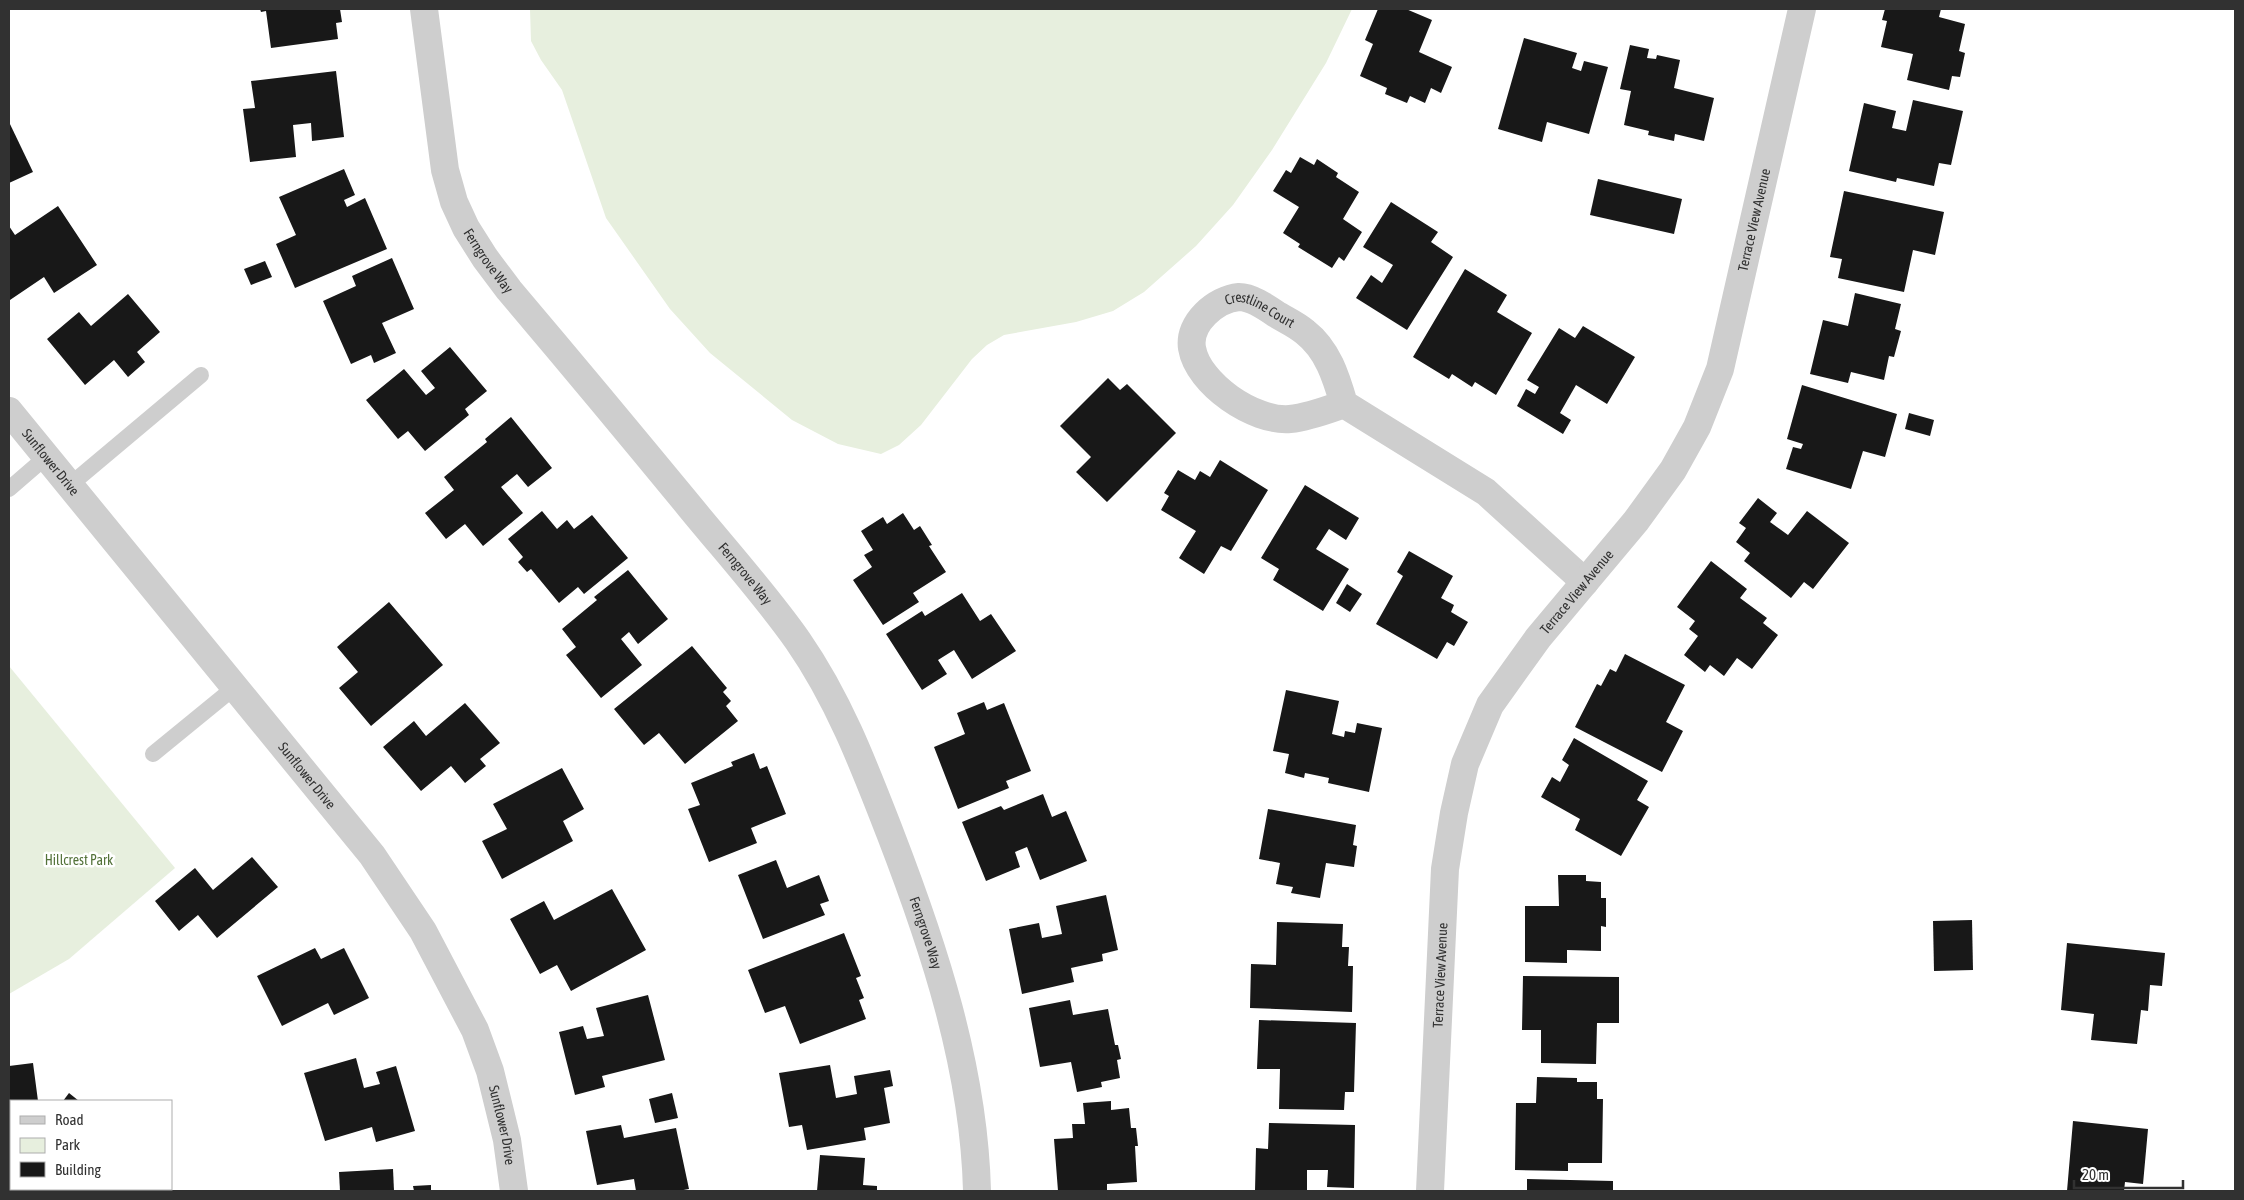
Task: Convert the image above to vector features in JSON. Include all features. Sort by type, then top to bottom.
[{"type":"street","name":"Ferngrove Way","points":[[424,9],[445,170],[454,202],[466,228],[509,290],[764,596],[804,650],[849,730],[910,886],[940,972],[965,1085],[976,1163],[977,1191]]},
{"type":"street","name":"Terrace View Avenue","points":[[1430,1191],[1445,869],[1454,812],[1465,764],[1490,705],[1538,638],[1636,521],[1673,470],[1697,427],[1718,375],[1731,325],[1802,9]]},
{"type":"street","name":"Crestline Court","points":[[1240,297],[1254,301],[1271,310],[1306,332],[1323,350],[1335,372],[1344,404],[1319,413],[1289,419],[1254,411],[1225,395],[1207,378],[1196,361],[1192,346],[1194,332],[1200,320],[1209,310],[1225,300],[1240,297]]},
{"type":"street","points":[[1344,404],[1486,492],[1585,582]]},
{"type":"street","name":"Sunflower Drive","points":[[9,411],[372,855],[423,931],[450,978],[475,1030],[490,1071],[507,1140],[514,1191]]},
{"type":"lane","points":[[70,485],[200,375]]},
{"type":"lane","points":[[9,489],[46,457]]},
{"type":"lane","points":[[153,754],[235,687]]},
{"type":"green space","points":[[530,9],[1352,9],[1326,63],[1272,150],[1233,205],[1196,246],[1144,292],[1113,311],[1076,322],[1004,335],[987,345],[972,359],[921,425],[899,445],[881,454],[838,444],[792,420],[710,353],[670,309],[606,218],[562,90],[541,60],[531,41]]},
{"type":"green space","name":"Hillcrest Park","points":[[9,666],[175,868],[69,959],[9,994]]},
{"type":"building","points":[[260,9],[340,9],[342,22],[336,23],[338,39],[271,48],[266,11],[261,12]]},
{"type":"building","points":[[1378,9],[1406,9],[1432,20],[1419,52],[1452,67],[1441,93],[1431,88],[1425,103],[1410,96],[1407,103],[1385,94],[1387,88],[1360,76],[1373,44],[1365,40]]},
{"type":"building","points":[[1885,9],[1941,9],[1939,17],[1965,24],[1959,51],[1965,53],[1960,77],[1952,76],[1949,90],[1907,80],[1913,54],[1881,47],[1887,21],[1882,20]]},
{"type":"building","points":[[1524,38],[1577,53],[1572,68],[1581,71],[1584,61],[1608,67],[1589,134],[1547,122],[1542,142],[1498,129]]},
{"type":"building","points":[[1630,45],[1649,49],[1647,58],[1656,59],[1657,55],[1680,60],[1674,88],[1714,98],[1704,141],[1675,134],[1674,141],[1648,135],[1649,131],[1624,125],[1631,91],[1620,89]]},
{"type":"building","points":[[336,71],[344,137],[312,141],[311,123],[293,125],[296,157],[250,162],[243,109],[255,108],[251,81]]},
{"type":"building","points":[[1913,100],[1963,111],[1951,165],[1939,163],[1934,186],[1897,178],[1896,182],[1849,171],[1864,103],[1896,111],[1892,128],[1906,131]]},
{"type":"building","points":[[9,122],[33,172],[9,183]]},
{"type":"building","points":[[1300,157],[1314,165],[1317,159],[1338,173],[1336,177],[1359,192],[1343,219],[1362,232],[1344,261],[1339,257],[1332,268],[1298,247],[1300,244],[1283,233],[1299,207],[1273,191],[1286,170],[1291,173]]},
{"type":"building","points":[[344,169],[355,195],[344,200],[347,207],[365,198],[387,249],[295,288],[276,244],[296,235],[279,197]]},
{"type":"building","points":[[1598,179],[1682,199],[1674,234],[1590,215]]},
{"type":"building","points":[[1844,191],[1944,212],[1935,255],[1913,250],[1904,292],[1838,278],[1842,259],[1830,257]]},
{"type":"building","points":[[1391,202],[1438,232],[1431,242],[1453,257],[1407,330],[1356,298],[1371,275],[1382,283],[1393,265],[1363,247]]},
{"type":"building","points":[[58,206],[97,265],[54,293],[44,277],[10,300],[9,226],[15,235]]},
{"type":"building","points":[[392,258],[414,309],[382,323],[396,353],[374,363],[371,355],[351,364],[323,301],[356,286],[352,276]]},
{"type":"building","points":[[265,261],[272,277],[251,285],[244,269]]},
{"type":"building","points":[[1465,269],[1507,295],[1497,312],[1532,333],[1496,395],[1475,382],[1472,387],[1452,374],[1449,379],[1413,357]]},
{"type":"building","points":[[1855,293],[1901,304],[1895,329],[1901,331],[1894,357],[1889,356],[1884,380],[1851,372],[1848,383],[1810,374],[1823,320],[1848,326]]},
{"type":"building","points":[[128,294],[160,332],[137,352],[145,362],[128,377],[114,360],[85,385],[47,339],[79,312],[91,326]]},
{"type":"building","points":[[1583,326],[1635,357],[1607,404],[1576,385],[1560,413],[1571,420],[1563,434],[1517,406],[1526,389],[1535,394],[1539,387],[1527,380],[1559,328],[1575,338]]},
{"type":"building","points":[[450,347],[487,391],[465,409],[469,415],[425,451],[408,431],[398,439],[366,400],[404,369],[426,395],[435,388],[421,371]]},
{"type":"building","points":[[1108,378],[1120,390],[1127,384],[1176,433],[1107,502],[1076,472],[1091,457],[1060,426]]},
{"type":"building","points":[[1802,385],[1897,414],[1885,457],[1863,451],[1851,489],[1786,469],[1793,447],[1801,449],[1803,444],[1787,439]]},
{"type":"building","points":[[1909,413],[1934,420],[1930,436],[1905,429]]},
{"type":"building","points":[[511,417],[552,468],[528,487],[517,474],[501,487],[523,513],[483,546],[465,524],[446,539],[425,513],[454,490],[444,477],[487,442],[485,439]]},
{"type":"building","points":[[1220,460],[1268,490],[1231,551],[1221,546],[1204,574],[1179,558],[1196,531],[1161,510],[1169,496],[1164,493],[1178,470],[1195,480],[1200,471],[1210,477]]},
{"type":"building","points":[[1305,485],[1359,518],[1346,540],[1329,529],[1316,549],[1349,569],[1323,611],[1273,580],[1279,569],[1261,558]]},
{"type":"building","points":[[1758,498],[1777,513],[1770,522],[1788,535],[1807,511],[1849,543],[1813,589],[1804,582],[1791,598],[1744,561],[1750,553],[1736,542],[1746,528],[1739,523]]},
{"type":"building","points":[[542,511],[557,529],[567,520],[574,529],[592,515],[628,558],[584,594],[578,587],[559,603],[531,569],[527,572],[518,562],[523,557],[508,539]]},
{"type":"building","points":[[903,513],[914,530],[920,526],[932,545],[929,546],[946,572],[913,593],[919,602],[883,625],[853,580],[872,567],[864,555],[873,550],[861,531],[883,517],[887,524]]},
{"type":"building","points":[[1409,551],[1453,576],[1441,598],[1454,605],[1451,612],[1468,622],[1454,646],[1447,642],[1437,659],[1376,624],[1403,576],[1397,572]]},
{"type":"building","points":[[1711,561],[1747,589],[1740,598],[1767,618],[1763,623],[1778,635],[1752,669],[1737,658],[1724,676],[1710,665],[1705,672],[1684,655],[1698,636],[1689,629],[1695,621],[1677,607]]},
{"type":"building","points":[[628,570],[668,619],[638,644],[629,632],[621,639],[642,665],[601,698],[566,655],[576,647],[562,629],[597,600],[594,597]]},
{"type":"building","points":[[1347,584],[1362,594],[1350,612],[1336,603]]},
{"type":"building","points":[[962,593],[980,621],[991,614],[1016,651],[972,679],[954,650],[938,660],[947,674],[922,690],[886,634],[922,611],[925,616]]},
{"type":"building","points":[[389,602],[443,665],[371,726],[339,688],[358,672],[337,647]]},
{"type":"building","points":[[692,646],[727,688],[723,692],[731,701],[726,706],[738,721],[685,764],[659,733],[644,745],[614,709]]},
{"type":"building","points":[[1625,654],[1685,685],[1666,722],[1683,731],[1662,772],[1575,727],[1597,684],[1601,686],[1610,669],[1616,672]]},
{"type":"building","points":[[1286,690],[1339,701],[1332,734],[1344,737],[1345,731],[1355,733],[1357,723],[1382,728],[1369,792],[1328,783],[1329,778],[1305,773],[1304,778],[1285,773],[1289,754],[1273,751]]},
{"type":"building","points":[[984,702],[987,710],[1004,703],[1031,771],[1006,781],[1009,788],[958,809],[934,747],[965,734],[957,713]]},
{"type":"building","points":[[465,703],[500,743],[480,759],[486,766],[465,783],[451,766],[421,791],[383,747],[414,721],[426,736]]},
{"type":"building","points":[[1574,738],[1648,781],[1637,800],[1649,807],[1621,856],[1575,830],[1580,819],[1541,797],[1552,777],[1560,782],[1569,765],[1562,760]]},
{"type":"building","points":[[754,753],[760,769],[767,766],[786,814],[751,828],[757,843],[709,862],[688,809],[700,805],[691,783],[733,766],[731,762]]},
{"type":"building","points":[[562,768],[584,809],[563,821],[573,841],[502,879],[482,841],[507,829],[493,804]]},
{"type":"building","points":[[1043,794],[1052,817],[1066,811],[1087,861],[1040,880],[1027,847],[1015,852],[1020,867],[986,881],[962,822],[1001,806],[1004,810]]},
{"type":"building","points":[[1268,809],[1356,825],[1353,845],[1357,846],[1354,867],[1326,863],[1320,898],[1291,893],[1293,887],[1276,884],[1280,863],[1259,859]]},
{"type":"building","points":[[252,857],[278,887],[217,938],[198,915],[179,931],[155,901],[195,868],[213,890]]},
{"type":"building","points":[[776,860],[787,888],[819,875],[829,901],[820,904],[825,915],[763,939],[738,875]]},
{"type":"building","points":[[1558,875],[1586,875],[1586,881],[1601,882],[1601,898],[1606,898],[1606,927],[1601,926],[1601,951],[1567,950],[1567,963],[1525,962],[1525,906],[1559,906]]},
{"type":"building","points":[[612,889],[646,950],[571,991],[557,965],[540,974],[510,919],[544,901],[554,920]]},
{"type":"building","points":[[1106,895],[1118,950],[1102,954],[1103,961],[1071,968],[1074,982],[1022,994],[1009,929],[1039,923],[1042,938],[1062,934],[1056,906]]},
{"type":"building","points":[[1972,920],[1973,970],[1934,971],[1933,921]]},
{"type":"building","points":[[1277,922],[1343,924],[1342,947],[1349,947],[1348,966],[1353,966],[1352,1012],[1250,1008],[1251,964],[1276,965]]},
{"type":"building","points":[[844,933],[861,976],[856,978],[864,998],[859,1000],[866,1019],[800,1044],[785,1006],[765,1013],[748,970]]},
{"type":"building","points":[[2067,943],[2165,953],[2162,986],[2150,985],[2148,1011],[2141,1010],[2137,1044],[2091,1040],[2094,1014],[2061,1010]]},
{"type":"building","points":[[315,948],[321,959],[344,948],[369,998],[334,1015],[328,1003],[282,1026],[257,976]]},
{"type":"building","points":[[1523,976],[1619,977],[1619,1023],[1597,1023],[1596,1064],[1541,1063],[1541,1030],[1522,1030]]},
{"type":"building","points":[[648,995],[665,1060],[602,1076],[605,1087],[575,1095],[559,1032],[583,1026],[587,1039],[604,1036],[596,1008]]},
{"type":"building","points":[[1070,1000],[1073,1015],[1108,1009],[1115,1045],[1118,1045],[1121,1059],[1117,1060],[1120,1078],[1101,1082],[1102,1087],[1077,1092],[1071,1062],[1040,1067],[1029,1008]]},
{"type":"building","points":[[1259,1020],[1356,1023],[1354,1092],[1345,1092],[1344,1110],[1279,1109],[1280,1069],[1257,1069]]},
{"type":"building","points":[[356,1058],[364,1088],[380,1084],[376,1072],[396,1066],[415,1131],[376,1142],[372,1127],[325,1141],[304,1073]]},
{"type":"building","points":[[33,1063],[38,1100],[10,1100],[10,1144],[9,1144],[9,1066]]},
{"type":"building","points":[[830,1065],[836,1098],[857,1094],[854,1076],[890,1070],[893,1086],[884,1088],[890,1123],[864,1128],[866,1140],[807,1150],[802,1125],[789,1127],[779,1073]]},
{"type":"building","points":[[1537,1077],[1577,1078],[1577,1082],[1597,1082],[1597,1099],[1603,1099],[1602,1163],[1568,1163],[1568,1171],[1515,1170],[1516,1103],[1536,1103]]},
{"type":"building","points":[[69,1093],[78,1100],[64,1100]]},
{"type":"building","points":[[672,1093],[678,1118],[655,1123],[649,1099]]},
{"type":"building","points":[[1111,1101],[1111,1110],[1129,1108],[1131,1128],[1136,1128],[1138,1146],[1135,1146],[1137,1182],[1107,1184],[1107,1191],[1058,1191],[1054,1139],[1073,1138],[1072,1124],[1085,1124],[1083,1103]]},
{"type":"building","points":[[2073,1121],[2148,1129],[2143,1184],[2125,1182],[2124,1191],[2067,1191]]},
{"type":"building","points":[[1269,1123],[1355,1125],[1354,1188],[1327,1187],[1328,1170],[1307,1170],[1307,1191],[1255,1191],[1256,1148],[1268,1149]]},
{"type":"building","points":[[621,1125],[624,1138],[676,1128],[689,1189],[678,1191],[636,1191],[634,1179],[597,1185],[586,1131]]},
{"type":"building","points":[[820,1155],[865,1158],[863,1185],[877,1186],[877,1191],[817,1191]]},
{"type":"building","points":[[393,1169],[394,1191],[340,1191],[339,1172]]},
{"type":"building","points":[[1527,1179],[1613,1181],[1613,1191],[1527,1191]]},
{"type":"building","points":[[431,1185],[431,1191],[414,1191],[413,1186]]},
{"type":"building","points":[[52,1190],[80,1190],[79,1191]]}]
